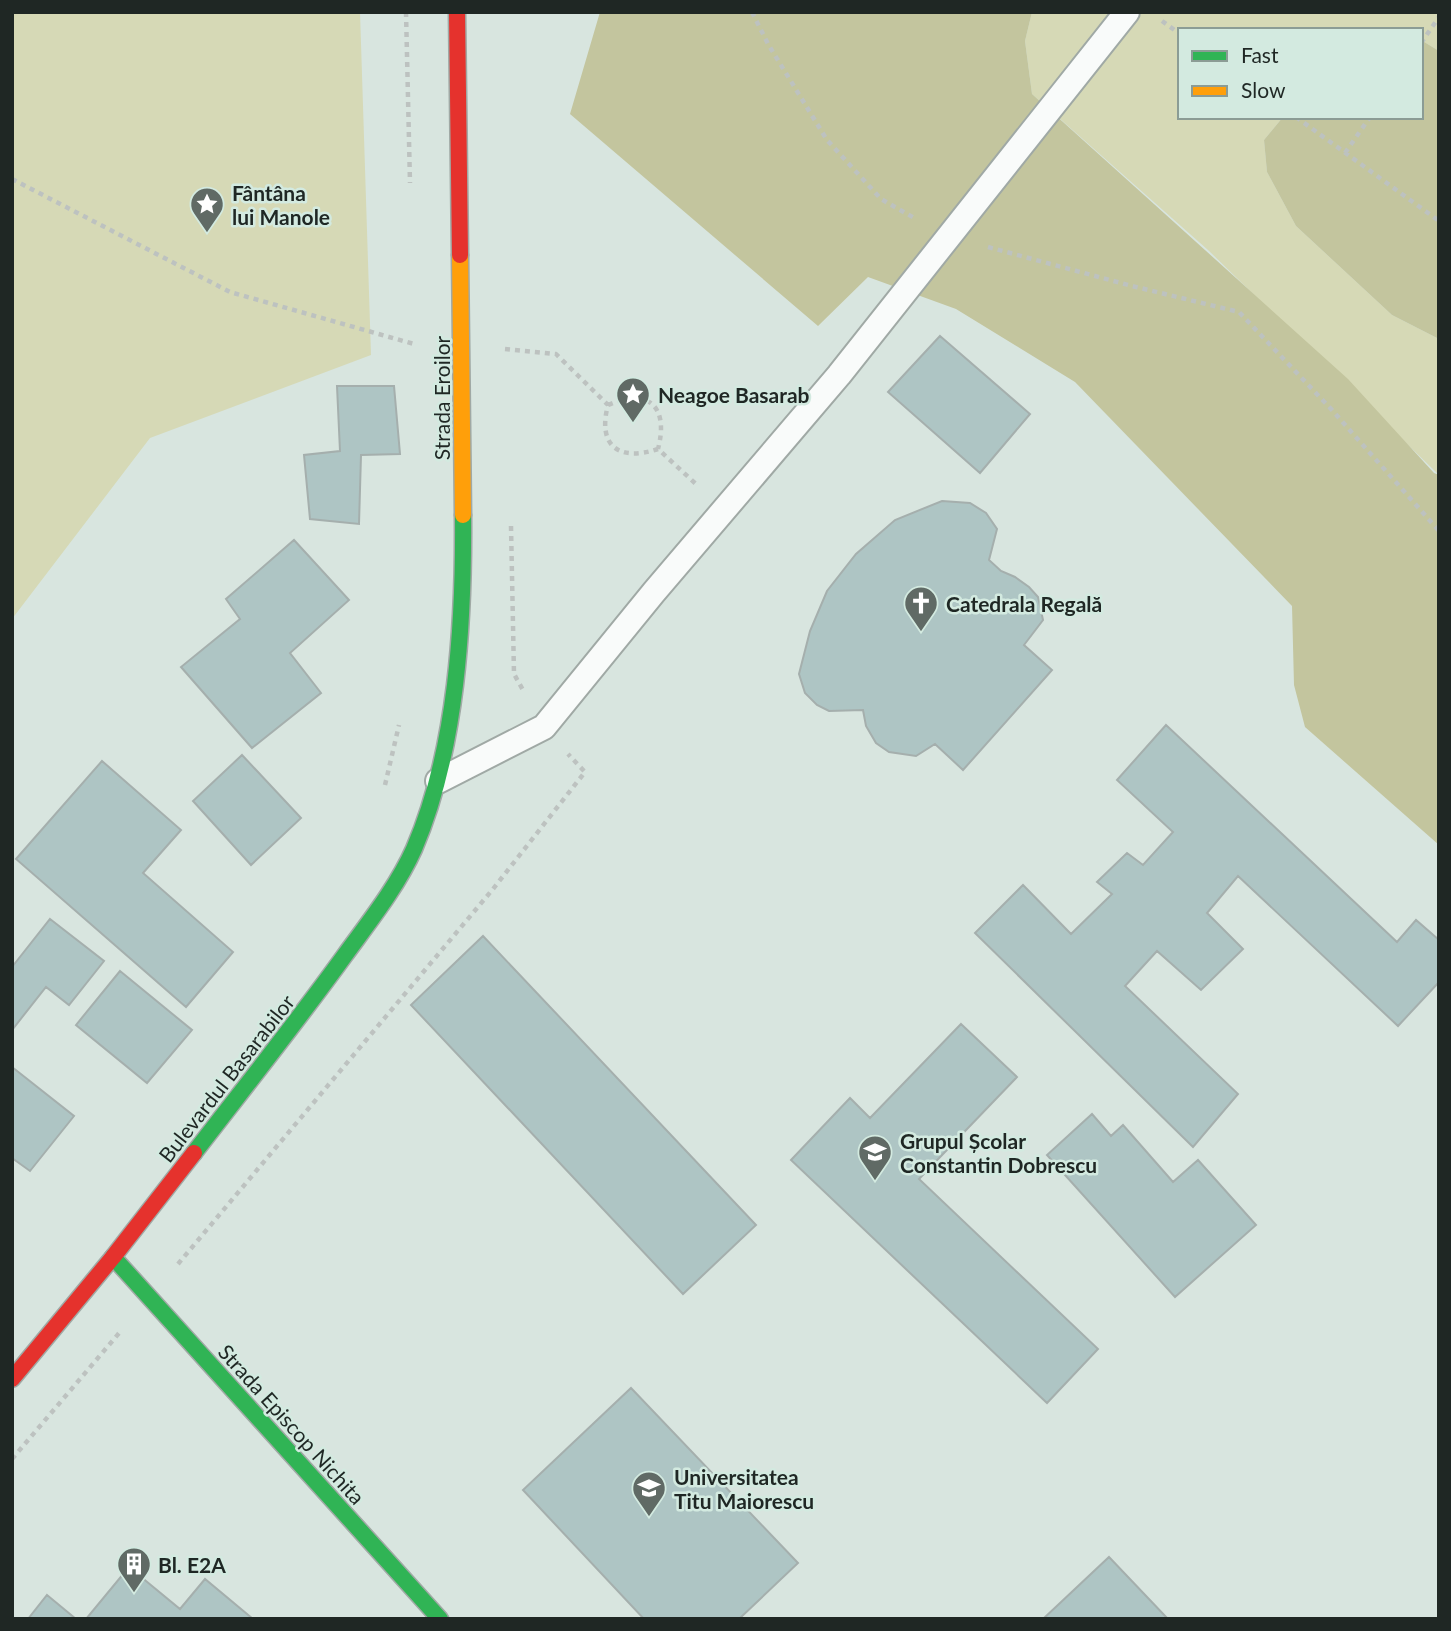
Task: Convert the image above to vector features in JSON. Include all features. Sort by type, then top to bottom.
[{"type":"main road","name":"Strada Eroilor","points":[[438,781],[452,706],[458,646],[463,520],[457,12]]},
{"type":"main road","name":"Bulevardul Basarabilor","points":[[12,1379],[113,1257],[312,1002],[382,904],[413,850],[438,781]]},
{"type":"main road","name":"Strada Episcop Nichita","points":[[113,1257],[440,1619]]},
{"type":"lane","points":[[438,781],[544,727],[839,375],[1127,12]]},
{"type":"path","points":[[752,12],[768,44],[827,140],[881,199],[949,237],[1239,312],[1332,410],[1439,531]]},
{"type":"path","points":[[1423,40],[1439,17]]},
{"type":"path","points":[[1299,119],[1439,221]]},
{"type":"path","points":[[1345,153],[1369,119]]},
{"type":"path","points":[[12,179],[230,292],[414,344],[415,358]]},
{"type":"path","points":[[502,349],[556,354],[608,405]]},
{"type":"path","points":[[608,405],[627,397],[644,398],[649,402],[662,421],[658,449]]},
{"type":"path","points":[[608,405],[604,421],[607,440],[621,454],[640,455],[658,449]]},
{"type":"path","points":[[658,449],[724,509]]},
{"type":"path","points":[[383,793],[400,719]]},
{"type":"green space","points":[[12,12],[360,12],[371,355],[150,438],[12,619]]},
{"type":"green space","points":[[600,12],[1032,12],[1025,41],[1032,94],[1348,379],[1434,473],[1439,475],[1439,845],[1305,727],[1294,685],[1292,606],[1075,382],[956,309],[868,277],[818,326],[570,114]]},
{"type":"green space","points":[[1032,12],[1439,12],[1439,51],[1423,41],[1423,28],[1178,28],[1178,119],[1281,119],[1264,140],[1267,172],[1296,226],[1392,315],[1439,339],[1439,475],[1208,250],[1032,94],[1025,41]]},
{"type":"green space","points":[[1423,41],[1439,51],[1439,339],[1392,315],[1296,226],[1267,172],[1264,140],[1281,119],[1423,119]]},
{"type":"building","points":[[940,336],[1030,414],[980,473],[888,392]]},
{"type":"building","points":[[337,386],[394,386],[400,454],[361,455],[359,524],[310,519],[304,455],[340,451]]},
{"type":"building","name":"Catedrala Regală","points":[[942,501],[970,503],[986,513],[997,529],[989,560],[1001,571],[1029,587],[1038,597],[1043,620],[1024,645],[1052,670],[963,770],[935,744],[916,756],[889,752],[876,743],[866,726],[863,710],[829,711],[817,705],[805,693],[799,674],[810,631],[827,591],[856,554],[895,520]]},
{"type":"building","points":[[294,540],[349,600],[290,653],[321,693],[252,748],[181,667],[240,619],[226,599]]},
{"type":"building","points":[[1166,725],[1397,942],[1416,920],[1439,940],[1439,982],[1398,1026],[1238,876],[1207,913],[1243,949],[1201,990],[1157,951],[1125,986],[1238,1094],[1193,1147],[975,933],[1023,885],[1071,934],[1112,894],[1097,882],[1127,853],[1143,865],[1173,832],[1117,780]]},
{"type":"building","points":[[242,755],[301,818],[251,865],[193,801]]},
{"type":"building","points":[[102,761],[181,830],[143,873],[233,952],[186,1007],[16,859]]},
{"type":"building","points":[[50,919],[104,961],[69,1005],[46,987],[12,1030],[12,967]]},
{"type":"building","points":[[483,936],[756,1225],[683,1294],[411,1005]]},
{"type":"building","points":[[120,971],[192,1030],[147,1083],[76,1025]]},
{"type":"building","points":[[961,1024],[1017,1077],[919,1179],[1098,1349],[1047,1403],[791,1160],[850,1098],[870,1118]]},
{"type":"building","points":[[12,1067],[74,1116],[30,1171],[12,1158]]},
{"type":"building","points":[[1092,1114],[1111,1136],[1123,1125],[1173,1182],[1198,1160],[1256,1225],[1175,1297],[1047,1155]]},
{"type":"building","points":[[631,1388],[798,1563],[739,1619],[644,1619],[523,1490]]},
{"type":"building","points":[[1109,1557],[1168,1619],[1043,1619]]},
{"type":"building","name":"Bl. E2A","points":[[129,1567],[180,1609],[205,1579],[253,1619],[86,1619]]},
{"type":"building","points":[[47,1595],[76,1619],[28,1619]]},
{"type":"traffic: fast","points":[[194,1153],[373,917],[414,849],[440,770],[449,728],[462,599],[463,515]]},
{"type":"traffic: fast","points":[[113,1257],[440,1619]]},
{"type":"traffic: slow","points":[[460,255],[463,515]]},
{"type":"traffic: jam","points":[[457,12],[460,255]]},
{"type":"traffic: jam","points":[[12,1379],[113,1257],[194,1153]]},
{"type":"place","name":"Fântâna lui Manole","points":[[207,234]]},
{"type":"place","name":"Neagoe Basarab","points":[[633,424]]},
{"type":"place","name":"Catedrala Regală","points":[[921,633]]},
{"type":"place","name":"Grupul Școlar Constantin Dobrescu","points":[[875,1182]]},
{"type":"place","name":"Universitatea Titu Maiorescu","points":[[649,1518]]},
{"type":"place","name":"Bl. E2A","points":[[134,1594]]}]
